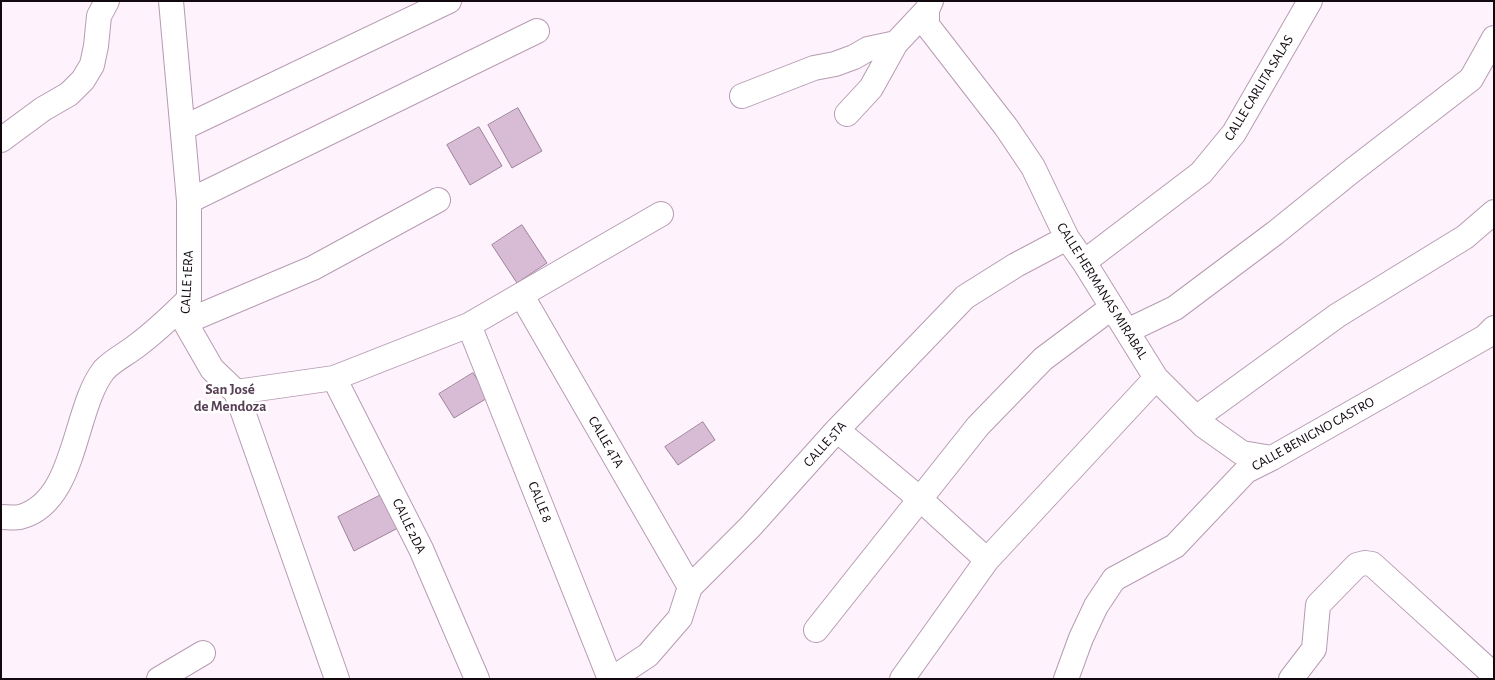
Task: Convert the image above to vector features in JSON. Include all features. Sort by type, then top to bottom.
[{"type":"street","points":[[1,140],[43,109],[69,94],[83,80],[92,65],[99,16],[108,1]]},
{"type":"street","points":[[183,128],[449,1]]},
{"type":"street","name":"CALLE CARLITA SALAS","points":[[1084,262],[1200,173],[1234,133],[1310,1]]},
{"type":"street","name":"CALLE 1ERA","points":[[173,2],[189,201],[189,299],[185,322],[212,369],[236,392],[337,679]]},
{"type":"street","points":[[847,114],[871,88],[896,43],[929,5]]},
{"type":"street","name":"CALLE HERMANAS MIRABAL","points":[[929,5],[927,25],[1006,127],[1033,167],[1067,238],[1156,378],[1204,426],[1242,453],[1272,458]]},
{"type":"street","points":[[189,201],[537,31]]},
{"type":"street","points":[[1127,331],[1175,308],[1275,233],[1471,79],[1494,38]]},
{"type":"street","points":[[742,96],[814,68],[835,64],[854,57],[868,49],[896,43]]},
{"type":"street","points":[[185,322],[313,268],[438,200]]},
{"type":"street","points":[[1196,418],[1338,315],[1466,237],[1494,212]]},
{"type":"street","points":[[236,392],[334,378],[469,325],[661,214]]},
{"type":"street","name":"CALLE 5TA","points":[[611,679],[648,654],[680,618],[690,587],[750,527],[837,430],[965,296],[1067,238]]},
{"type":"street","name":"CALLE 4TA","points":[[522,296],[690,587]]},
{"type":"street","points":[[1,517],[19,518],[40,509],[54,491],[69,463],[94,386],[105,369],[136,347],[189,299]]},
{"type":"street","points":[[816,630],[978,426],[1043,359],[1111,308]]},
{"type":"street","name":"CALLE 8","points":[[469,325],[611,679]]},
{"type":"street","name":"CALLE BENIGNO CASTRO","points":[[1066,679],[1092,614],[1114,579],[1175,546],[1246,471],[1485,338],[1494,328]]},
{"type":"street","name":"CALLE 2DA","points":[[334,378],[421,549],[476,679]]},
{"type":"street","points":[[902,679],[987,560],[1156,378]]},
{"type":"street","points":[[837,430],[920,499],[987,560]]},
{"type":"street","points":[[1291,679],[1314,650],[1318,605],[1357,565],[1365,563],[1372,564],[1494,675]]},
{"type":"street","points":[[159,679],[203,653]]},
{"type":"building","points":[[518,108],[542,151],[512,168],[488,125]]},
{"type":"building","points":[[479,127],[502,166],[470,185],[447,145]]},
{"type":"building","points":[[522,225],[547,263],[517,283],[492,245]]},
{"type":"building","points":[[473,373],[489,397],[454,418],[439,394]]},
{"type":"building","points":[[703,422],[715,440],[678,465],[665,447]]},
{"type":"building","points":[[381,495],[398,528],[354,551],[338,517]]},
{"type":"district","name":"San José de Mendoza","points":[[230,398]]}]
